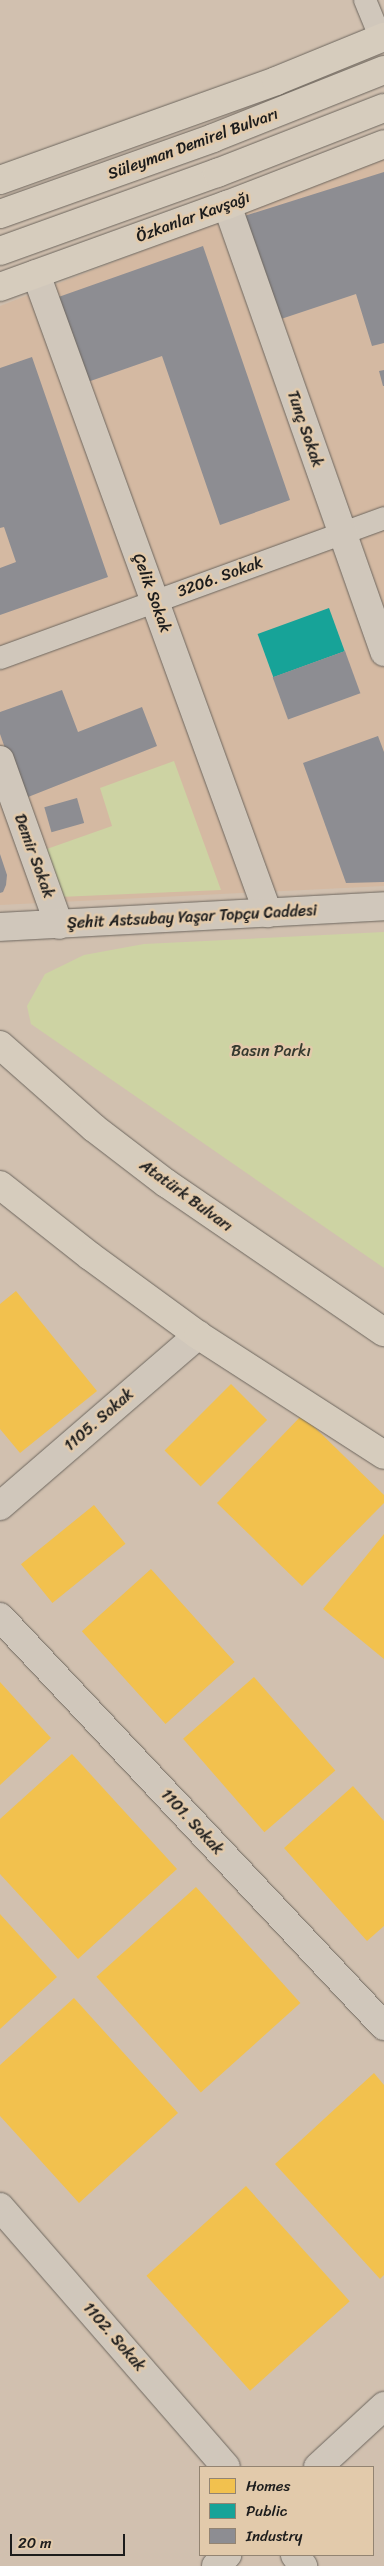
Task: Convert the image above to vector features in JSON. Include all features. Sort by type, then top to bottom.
[{"type":"main road","points":[[0,180],[276,81],[382,38]]},
{"type":"main road","name":"Süleyman Demirel Bulvarı","points":[[0,214],[213,138],[384,70]]},
{"type":"main road","name":"Süleyman Demirel Bulvarı","points":[[0,251],[218,172],[384,108]]},
{"type":"main road","name":"Özkanlar Kavşağı","points":[[0,287],[228,205],[384,144]]},
{"type":"main road","name":"Atatürk Bulvarı","points":[[0,1045],[94,1128],[166,1182],[384,1332]]},
{"type":"main road","points":[[0,1185],[90,1256],[198,1335],[384,1456]]},
{"type":"street","name":"Tunç Sokak","points":[[228,205],[384,652]]},
{"type":"street","name":"Çelik Sokak","points":[[36,274],[268,912]]},
{"type":"street","name":"Demir Sokak","points":[[0,760],[59,924]]},
{"type":"street","name":"Şehit Astsubay Yaşar Topçu Caddesi","points":[[0,927],[384,906]]},
{"type":"street","name":"1105. Sokak","points":[[0,1506],[198,1335]]},
{"type":"street","name":"1101. Sokak","points":[[0,1618],[384,2026]]},
{"type":"street","name":"1102. Sokak","points":[[0,2207],[225,2466]]},
{"type":"street","points":[[319,2466],[384,2406]]},
{"type":"street","points":[[216,2566],[226,2556]]},
{"type":"lane","points":[[364,0],[382,38]]},
{"type":"lane","name":"3206. Sokak","points":[[0,658],[384,518]]},
{"type":"shaded area","points":[[384,157],[384,886],[0,905],[0,306]]},
{"type":"green space","points":[[174,761],[221,890],[59,897],[44,850],[112,826],[100,788]]},
{"type":"green space","name":"Basın Parkı","points":[[384,932],[384,1268],[31,1024],[27,1006],[45,974],[84,955],[144,944]]},
{"type":"building: Homes","points":[[16,1291],[97,1391],[20,1453],[0,1429],[0,1304]]},
{"type":"building: Homes","points":[[231,1384],[267,1420],[201,1487],[165,1450]]},
{"type":"building: Homes","points":[[302,1415],[384,1495],[384,1503],[302,1586],[217,1503]]},
{"type":"building: Homes","points":[[94,1505],[125,1544],[52,1603],[21,1564]]},
{"type":"building: Homes","points":[[384,1534],[384,1659],[323,1609]]},
{"type":"building: Homes","points":[[151,1569],[235,1662],[166,1724],[82,1631]]},
{"type":"building: Homes","points":[[254,1677],[335,1771],[264,1832],[183,1739]]},
{"type":"building: Homes","points":[[0,1682],[51,1738],[0,1785]]},
{"type":"building: Homes","points":[[72,1754],[177,1869],[78,1959],[0,1874],[0,1819]]},
{"type":"building: Homes","points":[[353,1786],[384,1821],[384,1926],[367,1941],[284,1848]]},
{"type":"building: Homes","points":[[196,1887],[300,2003],[201,2093],[96,1977]]},
{"type":"building: Homes","points":[[0,1914],[57,1977],[0,2029]]},
{"type":"building: Homes","points":[[74,1998],[178,2113],[79,2203],[0,2116],[0,2065]]},
{"type":"building: Homes","points":[[374,2073],[384,2085],[384,2275],[380,2279],[275,2164]]},
{"type":"building: Homes","points":[[246,2186],[350,2301],[250,2391],[146,2276]]},
{"type":"building: Public","points":[[329,608],[345,651],[273,677],[258,634]]},
{"type":"building: Industry","points":[[384,172],[384,343],[372,346],[356,294],[269,323],[238,218]]},
{"type":"building: Industry","points":[[203,246],[290,500],[220,525],[162,356],[79,385],[50,300]]},
{"type":"building: Industry","points":[[32,357],[108,577],[0,615],[0,568],[16,562],[4,527],[0,528],[0,368]]},
{"type":"building: Industry","points":[[384,370],[384,386],[383,386],[379,371]]},
{"type":"building: Industry","points":[[345,651],[360,693],[288,720],[273,677]]},
{"type":"building: Industry","points":[[62,690],[78,732],[142,707],[157,746],[23,799],[0,734],[0,712]]},
{"type":"building: Industry","points":[[378,736],[384,752],[384,882],[346,883],[303,763]]},
{"type":"building: Industry","points":[[77,798],[84,823],[51,832],[44,807]]},
{"type":"building: Industry","points":[[0,854],[7,875],[6,885],[3,892],[0,893]]}]
